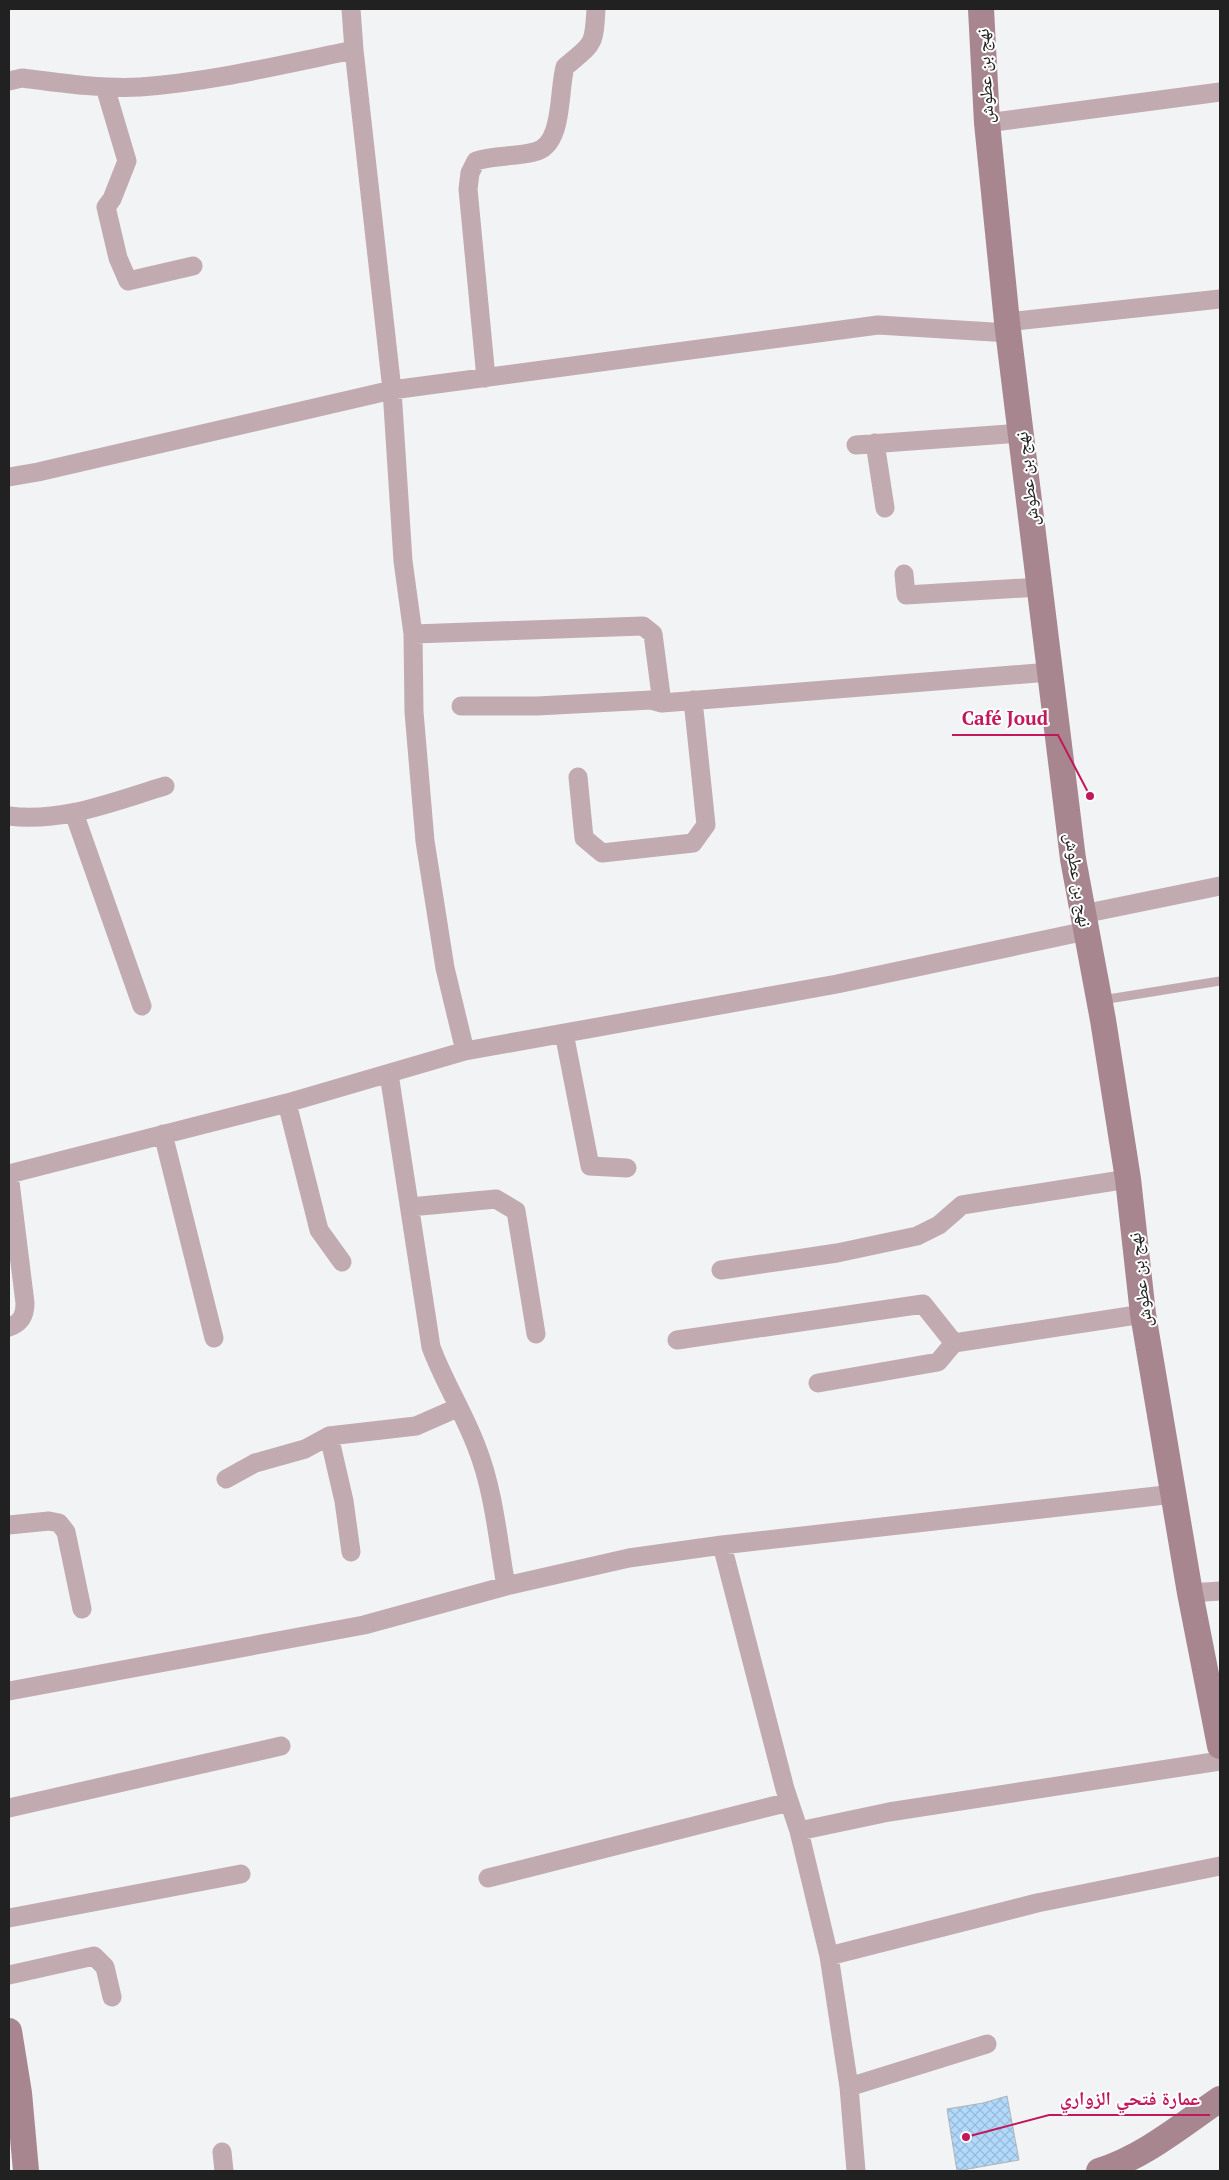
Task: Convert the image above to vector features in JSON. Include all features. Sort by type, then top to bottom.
[{"type":"street","points":[[351,9],[392,390],[403,561],[414,634],[414,712],[425,841],[445,968],[465,1051]]},
{"type":"street","points":[[486,378],[468,189],[470,173],[476,161],[535,152],[548,146],[555,134],[565,67],[590,46],[595,35],[596,9]]},
{"type":"street","name":"نهج بن عطوش","points":[[980,9],[987,123],[1008,328],[1073,860],[1099,1000],[1128,1179],[1143,1314],[1190,1593],[1220,1746]]},
{"type":"street","points":[[9,80],[22,78],[105,87],[140,87],[217,78],[354,50]]},
{"type":"street","points":[[105,87],[127,161],[112,199],[106,207],[118,258],[128,281],[193,266]]},
{"type":"street","points":[[987,123],[1220,92]]},
{"type":"street","points":[[9,477],[38,472],[392,390],[878,325],[1008,328],[1220,301]]},
{"type":"street","points":[[856,444],[1022,433]]},
{"type":"street","points":[[874,443],[885,508]]},
{"type":"street","points":[[904,574],[906,595],[1040,587]]},
{"type":"street","points":[[414,634],[643,626],[653,634],[662,702]]},
{"type":"street","points":[[461,706],[537,706],[651,700],[662,702],[1050,672]]},
{"type":"street","points":[[578,777],[584,838],[602,853],[693,843],[706,825],[693,700]]},
{"type":"street","points":[[9,816],[38,817],[74,813],[165,786]]},
{"type":"street","points":[[74,813],[142,1006]]},
{"type":"street","points":[[9,1327],[18,1324],[22,1318],[25,1303],[9,1174],[287,1104],[465,1051],[837,984],[1220,886]]},
{"type":"street","points":[[564,1033],[590,1166],[627,1168]]},
{"type":"street","points":[[389,1074],[432,1347],[457,1408],[477,1447],[485,1473],[506,1586]]},
{"type":"street","points":[[287,1104],[319,1230],[342,1262]]},
{"type":"street","points":[[163,1134],[214,1338]]},
{"type":"street","points":[[721,1270],[837,1253],[917,1236],[939,1225],[962,1205],[1128,1179]]},
{"type":"street","points":[[410,1207],[496,1199],[516,1211],[536,1334]]},
{"type":"street","points":[[677,1340],[923,1304],[954,1343]]},
{"type":"street","points":[[818,1383],[938,1362],[954,1343],[1143,1314]]},
{"type":"street","points":[[226,1479],[255,1463],[305,1449],[329,1436],[416,1426],[457,1408]]},
{"type":"street","points":[[329,1436],[344,1501],[351,1552]]},
{"type":"street","points":[[9,1691],[364,1625],[506,1586],[629,1558],[722,1544],[1174,1494]]},
{"type":"street","points":[[9,1525],[49,1521],[59,1523],[66,1532],[82,1609]]},
{"type":"street","points":[[722,1544],[789,1802],[799,1831],[829,1956],[849,2087],[856,2171]]},
{"type":"street","points":[[1190,1593],[1220,1591]]},
{"type":"street","points":[[9,1808],[281,1746]]},
{"type":"street","points":[[799,1831],[889,1812],[1220,1761]]},
{"type":"street","points":[[488,1878],[789,1802]]},
{"type":"street","points":[[829,1956],[1037,1904],[1220,1866]]},
{"type":"street","points":[[9,1918],[241,1874]]},
{"type":"street","points":[[9,1975],[94,1956],[105,1967],[112,1997]]},
{"type":"street","points":[[9,2031],[19,2093],[26,2171]]},
{"type":"street","points":[[849,2087],[987,2044]]},
{"type":"street","points":[[1099,2171],[1121,2164],[1144,2151],[1220,2099]]},
{"type":"street","points":[[222,2152],[224,2171]]},
{"type":"lane","points":[[1099,1000],[1220,980]]},
{"type":"building","points":[[1007,2096],[1019,2160],[957,2171],[947,2109],[983,2103]]},
{"type":"place","name":"Café Joud","points":[[1090,796]]},
{"type":"place","name":"عمارة فتحي الزواري","points":[[966,2137]]}]
